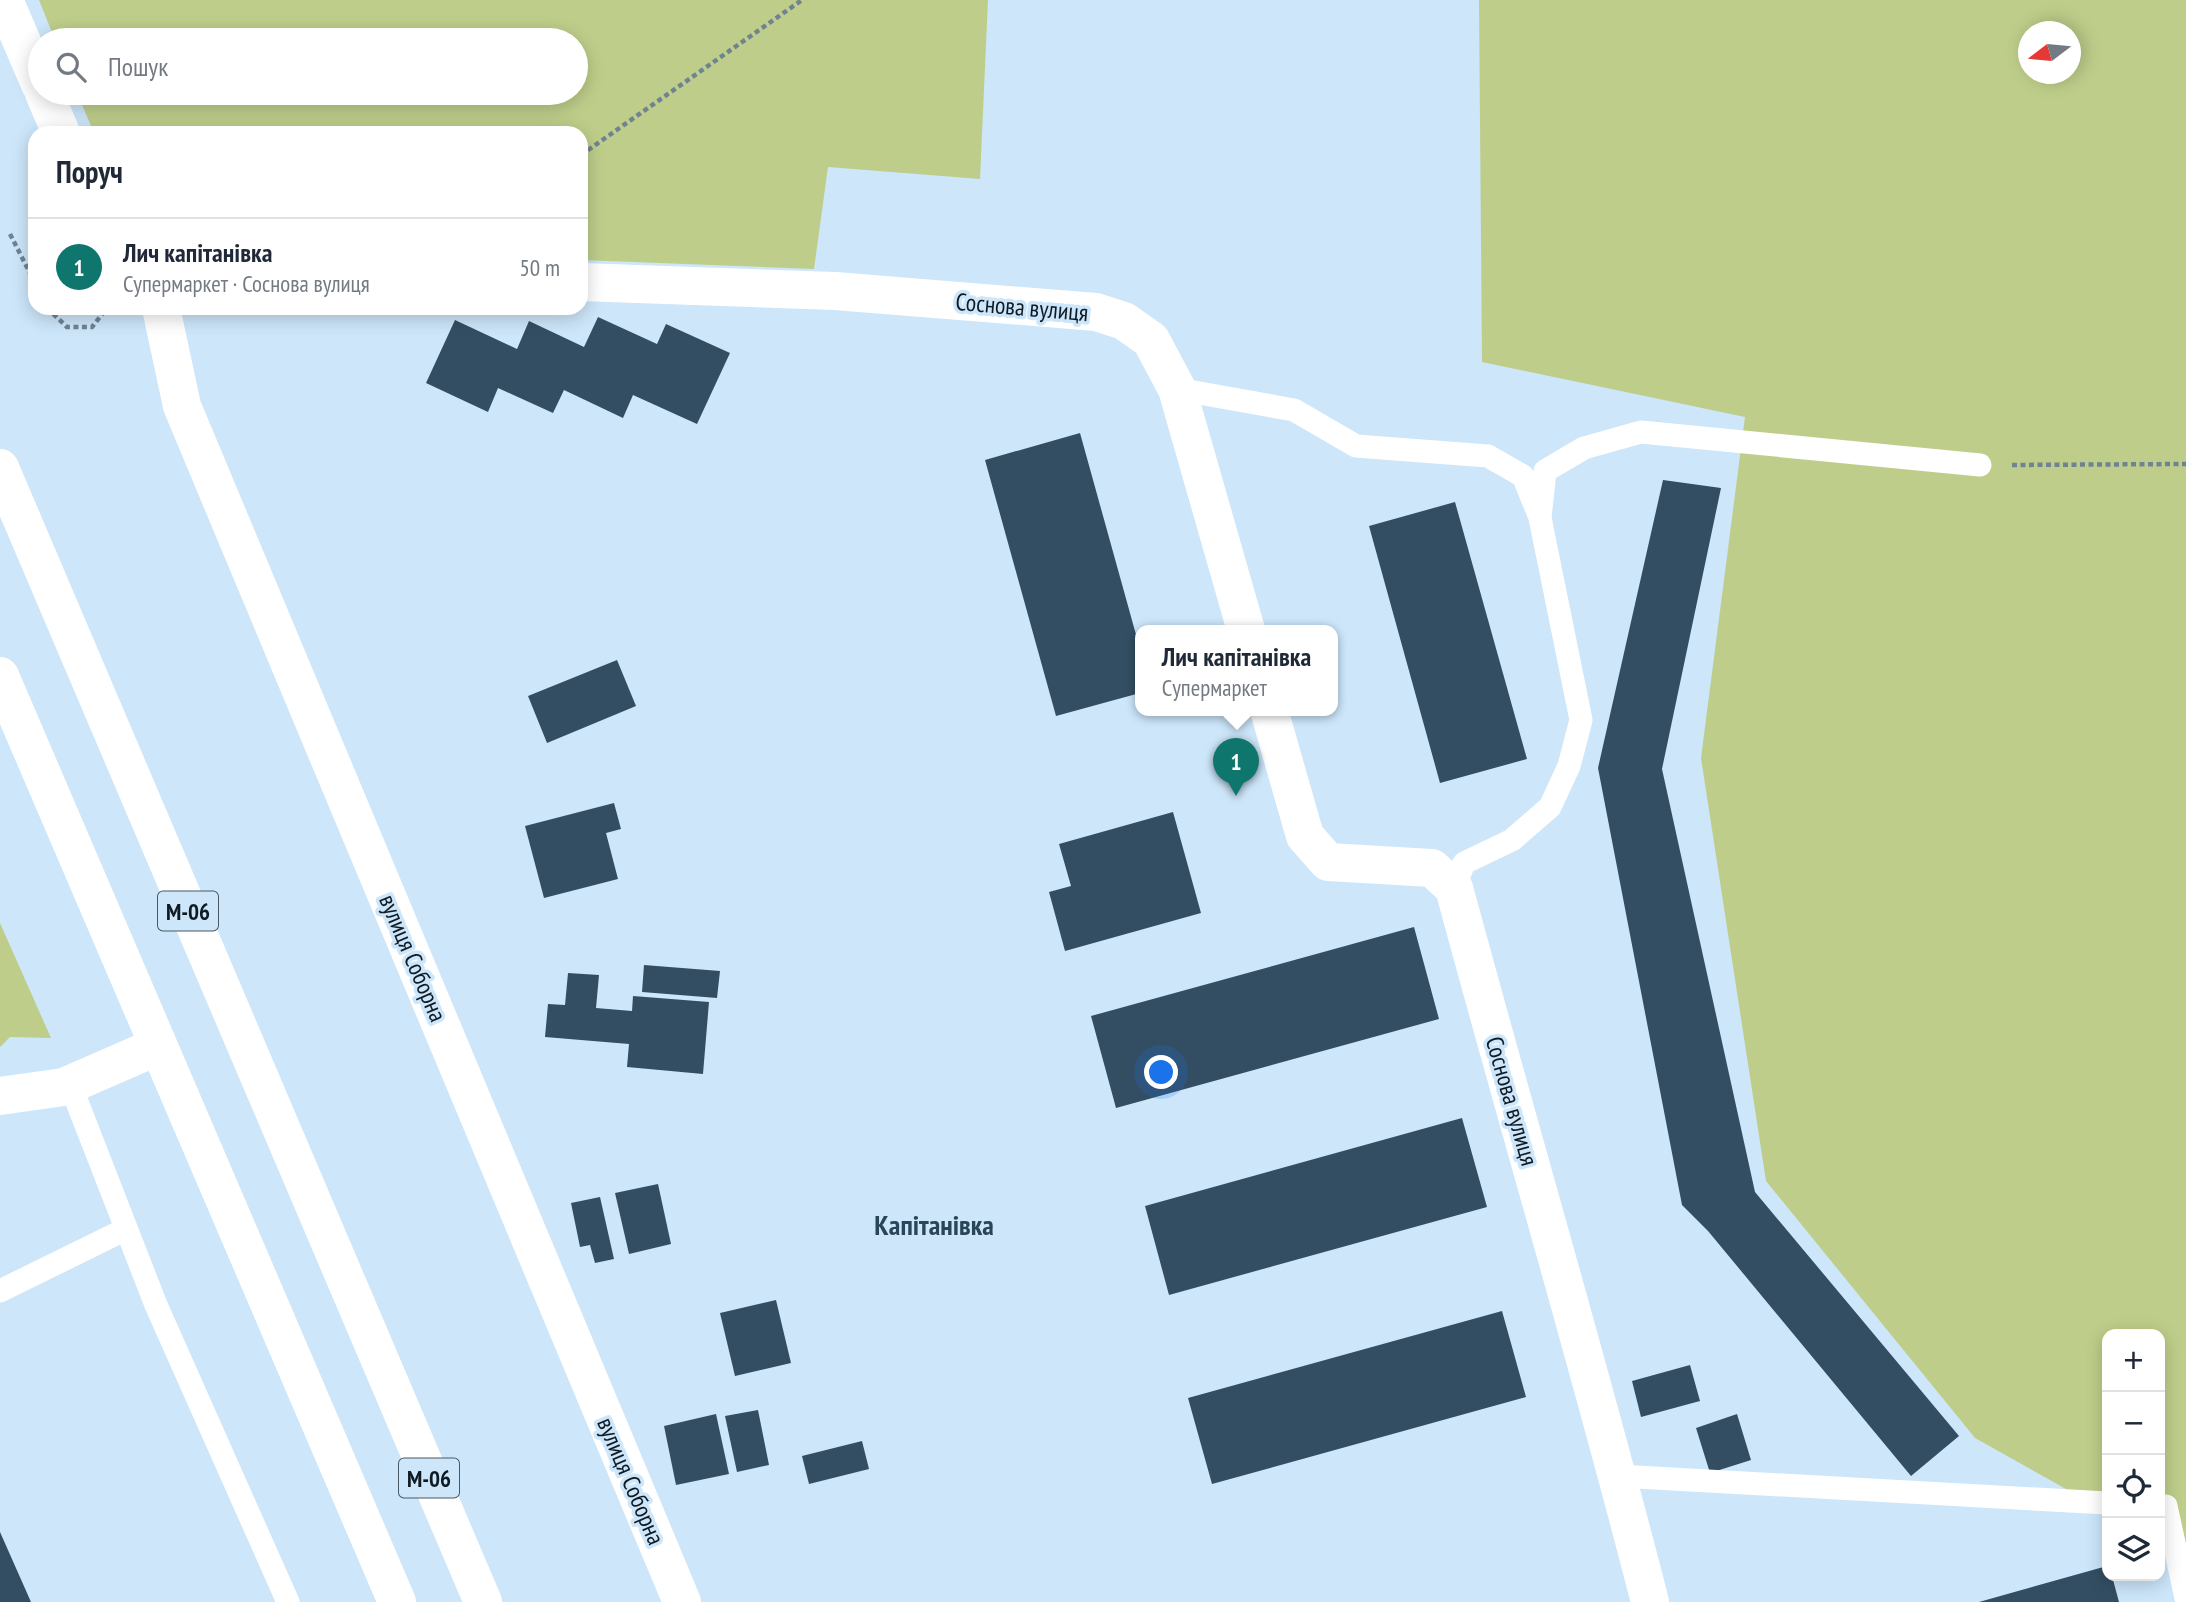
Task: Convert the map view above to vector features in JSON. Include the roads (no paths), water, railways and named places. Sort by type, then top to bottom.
[{"type":"main road","points":[[4,0],[28,55]]},
{"type":"main road","points":[[49,105],[58,126]]},
{"type":"main road","name":"Соснова вулиця","points":[[588,282],[835,292],[1096,312],[1124,321],[1151,340],[1177,389],[1245,625]]},
{"type":"main road","name":"вулиця Соборна","points":[[162,315],[182,406],[682,1602]]},
{"type":"main road","name":"М-06","points":[[0,468],[483,1602]]},
{"type":"main road","points":[[0,676],[397,1602]]},
{"type":"main road","points":[[1271,716],[1305,836],[1328,862],[1432,868],[1454,888]]},
{"type":"main road","name":"Соснова вулиця","points":[[1454,888],[1618,1476],[1650,1602]]},
{"type":"main road","points":[[0,1096],[70,1084],[158,1046]]},
{"type":"lane","points":[[1177,389],[1294,410],[1356,446],[1488,456],[1523,476],[1540,518],[1581,720],[1569,766],[1550,807],[1512,840],[1464,863],[1454,888]]},
{"type":"lane","points":[[1540,518],[1545,471],[1584,448],[1642,432],[1980,465]]},
{"type":"lane","points":[[70,1084],[156,1306],[288,1602]]},
{"type":"lane","points":[[0,1291],[127,1229]]},
{"type":"lane","points":[[1618,1476],[2102,1503]]},
{"type":"lane","points":[[2171,1506],[2186,1598]]},
{"type":"place","name":"Лич капітанівка","points":[[1236,796]]},
{"type":"district","name":"Капітанівка","points":[[934,1224]]}]
